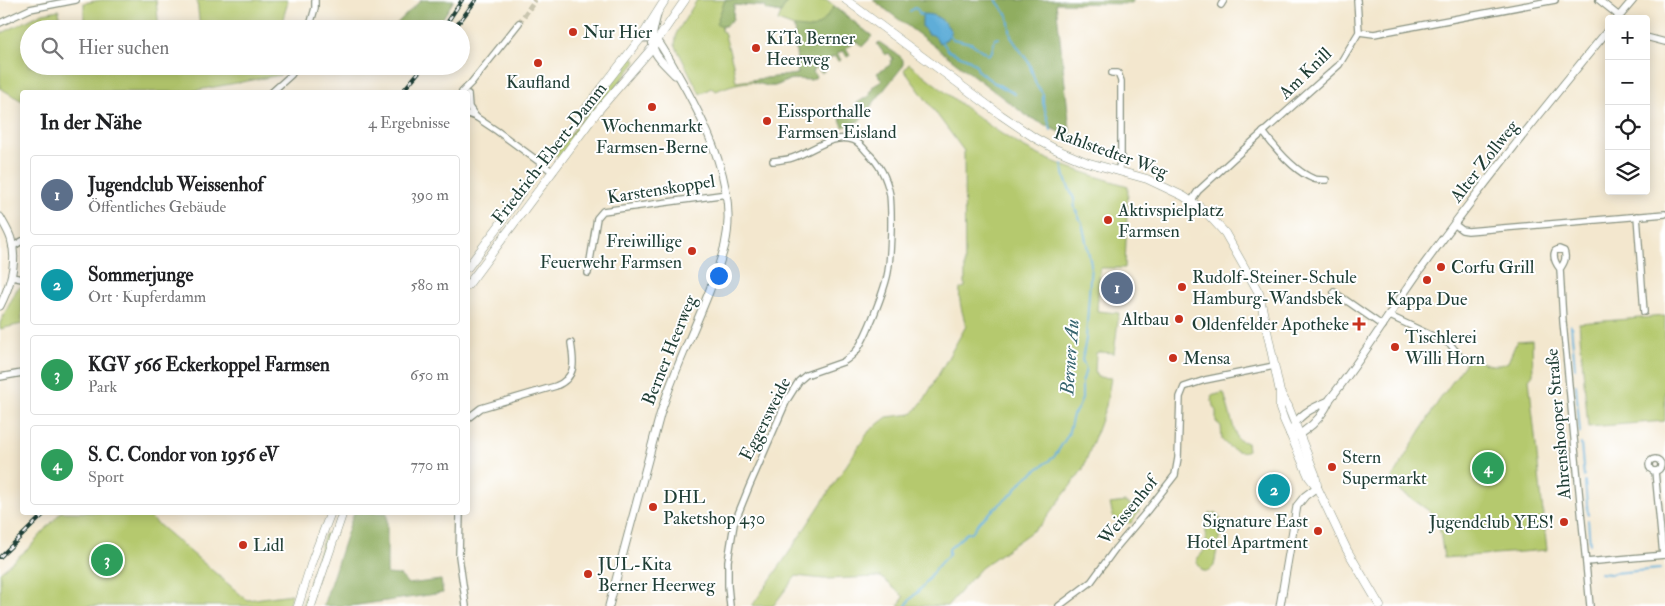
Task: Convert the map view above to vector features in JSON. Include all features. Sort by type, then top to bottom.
[{"type":"main road","points":[[641,38],[665,0]]},
{"type":"main road","points":[[655,39],[685,0]]},
{"type":"main road","name":"Rahlstedter Weg","points":[[846,0],[883,29],[1035,138],[1086,162],[1146,179],[1192,200],[1214,220],[1225,233],[1259,293],[1280,392],[1280,409],[1315,474],[1317,487],[1347,550],[1380,606]]},
{"type":"main road","name":"Friedrich-Ebert-Damm","points":[[470,264],[543,165],[641,38]]},
{"type":"main road","name":"Friedrich-Ebert-Damm","points":[[470,282],[597,112],[652,48],[655,39]]},
{"type":"main road","name":"Rahlstedter Weg","points":[[1280,392],[1295,423],[1293,436]]},
{"type":"main road","points":[[298,606],[313,558],[336,515]]},
{"type":"main road","points":[[311,606],[336,515]]},
{"type":"street","points":[[0,24],[30,9],[76,0]]},
{"type":"street","points":[[312,20],[315,0]]},
{"type":"street","points":[[1357,0],[1359,32],[1374,34],[1555,0]]},
{"type":"street","points":[[1599,0],[1615,15]]},
{"type":"street","points":[[1620,15],[1633,0]]},
{"type":"street","points":[[641,38],[655,39],[659,10]]},
{"type":"street","points":[[464,90],[518,23]]},
{"type":"street","name":"Am Knill","points":[[1192,200],[1213,176],[1338,65],[1359,32]]},
{"type":"street","name":"Alter Zollweg","points":[[1293,436],[1310,426],[1324,410],[1427,260],[1565,80],[1605,33]]},
{"type":"street","points":[[1650,37],[1665,42]]},
{"type":"street","name":"Berner Heerweg","points":[[609,606],[650,448],[666,396],[702,310],[724,250],[728,224],[727,194],[717,158],[696,107],[665,51],[655,39]]},
{"type":"street","name":"Berner Heerweg","points":[[652,48],[682,82]]},
{"type":"street","points":[[1112,73],[1118,73],[1121,81],[1121,158],[1118,170]]},
{"type":"street","points":[[274,90],[291,75]]},
{"type":"street","points":[[469,90],[471,83]]},
{"type":"street","points":[[470,108],[476,117]]},
{"type":"street","points":[[470,115],[476,117],[553,172]]},
{"type":"street","points":[[1264,132],[1280,153],[1296,167],[1314,179],[1326,180]]},
{"type":"street","name":"Eggersweide","points":[[730,606],[728,561],[734,524],[788,400],[799,381],[806,375],[843,362],[857,349],[873,317],[889,266],[890,203],[888,188],[876,161],[860,144],[848,139],[839,139],[790,158],[773,161]]},
{"type":"street","name":"Karstenskoppel","points":[[588,273],[597,218],[603,211],[727,194]]},
{"type":"street","points":[[1454,224],[1464,231],[1468,231],[1665,214]]},
{"type":"street","points":[[1637,216],[1644,312]]},
{"type":"street","points":[[0,217],[11,238],[12,247],[12,277],[0,306]]},
{"type":"street","points":[[12,247],[20,243]]},
{"type":"street","name":"Ahrenshooper Straße","points":[[1560,270],[1590,606]]},
{"type":"street","points":[[12,277],[20,279]]},
{"type":"street","points":[[1334,292],[1383,326]]},
{"type":"street","points":[[1390,316],[1450,344],[1459,355]]},
{"type":"street","points":[[470,416],[481,408],[564,382],[574,368],[571,343]]},
{"type":"street","name":"Weissenhof","points":[[1059,606],[1091,582],[1175,475],[1178,458],[1180,397],[1184,387],[1205,380],[1274,366]]},
{"type":"street","points":[[0,376],[20,373]]},
{"type":"street","name":"Alter Zollweg","points":[[1295,423],[1303,414],[1329,401]]},
{"type":"street","points":[[1288,406],[1303,414]]},
{"type":"street","points":[[1586,562],[1664,555],[1654,471]]},
{"type":"street","points":[[1280,606],[1297,506],[1305,496],[1317,487]]},
{"type":"street","points":[[460,515],[459,556],[466,606]]},
{"type":"green space","points":[[101,0],[156,0],[158,20],[84,20],[84,3]]},
{"type":"green space","points":[[197,0],[287,0],[283,20],[199,20]]},
{"type":"green space","points":[[421,0],[454,0],[442,20],[400,20]]},
{"type":"green space","points":[[697,0],[827,0],[872,36],[862,47],[857,41],[846,48],[850,55],[847,57],[843,50],[837,54],[841,60],[839,62],[834,56],[822,64],[826,70],[821,73],[817,67],[812,71],[816,77],[807,80],[788,80],[771,86],[755,82],[745,82],[716,91],[711,88],[700,94],[675,45],[677,32]],"holes":[[[734,5],[765,6],[766,10],[781,13],[778,21],[794,27],[798,74],[736,82],[724,32],[721,31],[722,26],[725,26],[733,19]]]},
{"type":"green space","points":[[725,0],[788,0],[781,13],[766,10],[765,6],[734,5],[733,19],[725,26],[716,24]]},
{"type":"green space","points":[[873,0],[1133,0],[1132,4],[1056,3],[1071,138],[1027,116]]},
{"type":"green space","points":[[834,7],[872,36],[862,47],[857,41],[846,48],[850,55],[847,57],[843,50],[837,54],[841,60],[839,62],[834,56],[822,64],[826,70],[821,73],[817,67],[812,71],[816,77],[811,80],[790,79],[775,86],[753,82],[752,80],[798,74],[794,27],[815,27],[824,20]]},
{"type":"green space","points":[[59,10],[60,20],[29,20],[43,13]]},
{"type":"green space","points":[[20,24],[20,75],[280,75],[198,90],[20,90],[20,100],[0,88],[0,34]]},
{"type":"green space","points":[[879,42],[901,57],[903,66],[859,121],[843,127],[840,119],[849,114],[847,112],[858,105],[857,103],[870,95],[869,92],[873,89],[872,87],[882,81],[877,73],[890,65],[893,59],[889,53],[885,55],[877,44]]},
{"type":"green space","points":[[632,54],[636,62],[559,158],[555,155]]},
{"type":"green space","points":[[909,64],[989,125],[1023,147],[1062,165],[1128,186],[1125,268],[1100,268],[1097,311],[1119,313],[1114,353],[1096,353],[1095,372],[1097,377],[1111,378],[1106,406],[1083,469],[1042,524],[981,568],[947,606],[898,606],[904,597],[881,577],[824,579],[796,576],[773,606],[752,606],[869,431],[887,417],[912,414],[924,400],[966,326],[960,298],[960,289],[965,287],[964,151],[904,70]]},
{"type":"green space","points":[[20,287],[20,324],[0,329],[0,323],[17,289]]},
{"type":"green space","points":[[1665,316],[1665,421],[1588,427],[1579,323]]},
{"type":"green space","points":[[1532,340],[1533,374],[1529,379],[1547,550],[1444,558],[1438,517],[1389,483],[1438,402],[1470,357],[1493,365],[1503,364],[1508,362],[1517,341]]},
{"type":"green space","points":[[1224,393],[1237,439],[1247,443],[1248,450],[1237,451],[1230,448],[1222,440],[1221,426],[1216,422],[1216,411],[1211,396]]},
{"type":"green space","points":[[1125,502],[1139,509],[1131,523],[1118,519],[1117,521],[1113,516],[1110,504]]},
{"type":"green space","points":[[1217,513],[1221,520],[1221,527],[1214,566],[1209,571],[1203,571],[1197,563],[1197,559],[1206,546],[1206,517],[1208,514]]},
{"type":"green space","points":[[58,515],[147,515],[247,600],[292,594],[288,606],[0,606],[0,572],[29,548]]},
{"type":"green space","points":[[353,515],[387,515],[387,574],[400,575],[408,584],[441,580],[443,593],[351,606],[323,606]]},
{"type":"green space","points":[[325,534],[328,534],[308,606],[302,606]]},
{"type":"water","points":[[922,14],[936,16],[946,24],[951,31],[947,39],[939,43],[934,36],[927,34],[922,27]]},
{"type":"waterway","name":"Berner Au","points":[[996,0],[1008,16],[1011,37],[1029,63],[1036,84],[1043,94],[1043,103],[1051,130]]},
{"type":"waterway","points":[[910,11],[915,8],[920,15],[922,14]]},
{"type":"waterway","points":[[949,35],[953,39],[971,43],[988,55],[992,51],[995,39],[999,38]]},
{"type":"waterway","points":[[942,42],[949,51],[970,60],[976,65],[978,71],[1015,94]]},
{"type":"waterway","name":"Berner Au","points":[[906,606],[949,555],[949,549],[967,533],[972,532],[980,521],[1012,494],[1023,480],[1054,457],[1068,435],[1073,415],[1082,399],[1082,383],[1086,369],[1082,360],[1086,339],[1091,264],[1082,223],[1075,209],[1074,199],[1066,181],[1062,164]]},
{"type":"waterway","points":[[1571,325],[1575,368]]},
{"type":"waterway","points":[[1576,385],[1580,433]]},
{"type":"waterway","points":[[1581,444],[1584,477]]},
{"type":"waterway","points":[[1585,482],[1588,515]]},
{"type":"waterway","points":[[1588,520],[1590,544]]},
{"type":"waterway","points":[[1613,573],[1660,569]]},
{"type":"waterway","points":[[1600,573],[1611,574]]},
{"type":"tunnel","points":[[519,23],[535,0]]},
{"type":"railway","points":[[449,20],[462,0]]},
{"type":"railway","points":[[461,20],[476,0]]},
{"type":"railway","points":[[404,90],[416,75]]},
{"type":"railway","points":[[0,557],[43,515]]},
{"type":"place","name":"Nur Hier","points":[[573,32]]},
{"type":"place","name":"KiTa Berner Heerweg","points":[[756,48]]},
{"type":"place","name":"Kaufland","points":[[538,63]]},
{"type":"place","name":"Wochenmarkt Farmsen-Berne","points":[[652,107]]},
{"type":"place","name":"Eissporthalle Farmsen Eisland","points":[[767,121]]},
{"type":"place","name":"Aktivspielplatz Farmsen","points":[[1108,220]]},
{"type":"place","name":"Freiwillige Feuerwehr Farmsen","points":[[692,251]]},
{"type":"place","name":"Corfu Grill","points":[[1441,267]]},
{"type":"place","name":"Kappa Due","points":[[1427,280]]},
{"type":"place","name":"Rudolf-Steiner-Schule Hamburg-Wandsbek","points":[[1182,287]]},
{"type":"place","name":"Jugendclub Weissenhof","points":[[1117,288]]},
{"type":"place","name":"Altbau","points":[[1179,319]]},
{"type":"place","name":"Oldenfelder Apotheke","points":[[1359,324]]},
{"type":"place","name":"Tischlerei Willi Horn","points":[[1395,347]]},
{"type":"place","name":"Mensa","points":[[1173,358]]},
{"type":"place","name":"Stern Supermarkt","points":[[1332,467]]},
{"type":"place","name":"S. C. Condor von 1956 eV","points":[[1488,468]]},
{"type":"place","name":"Sommerjunge","points":[[1274,490]]},
{"type":"place","name":"DHL Paketshop 430","points":[[653,507]]},
{"type":"place","name":"Jugendclub YES!","points":[[1564,522]]},
{"type":"place","name":"Signature East Hotel Apartment","points":[[1318,531]]},
{"type":"place","name":"Lidl","points":[[243,545]]},
{"type":"place","name":"KGV 566 Eckerkoppel Farmsen","points":[[107,560]]},
{"type":"place","name":"JUL-Kita Berner Heerweg","points":[[588,574]]}]
